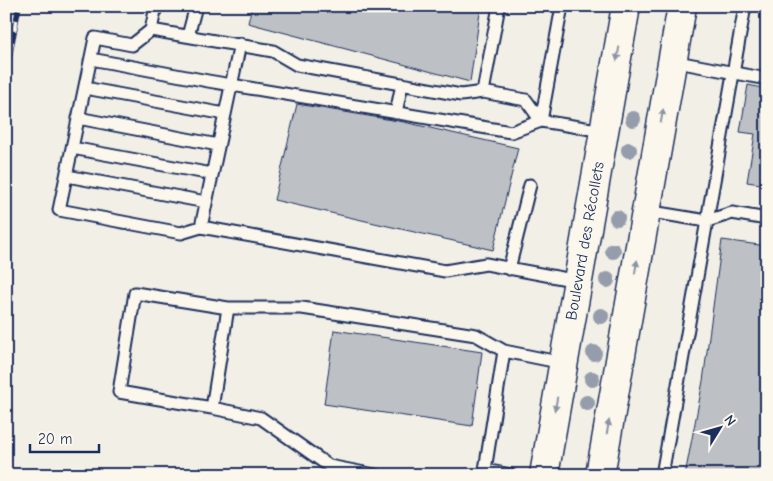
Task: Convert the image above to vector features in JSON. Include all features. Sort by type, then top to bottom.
[{"type":"main road","name":"Boulevard des Récollets","points":[[544,475],[626,6]]},
{"type":"main road","points":[[600,475],[682,6]]},
{"type":"lane","points":[[156,6],[151,30],[132,45],[95,38],[59,210],[181,233],[201,227],[445,271],[486,264],[578,281]]},
{"type":"lane","points":[[188,36],[196,6]]},
{"type":"lane","points":[[483,92],[499,6]]},
{"type":"lane","points":[[541,120],[562,6]]},
{"type":"lane","points":[[662,475],[744,6]]},
{"type":"lane","points":[[151,30],[273,51],[297,65],[461,95],[483,92],[526,100],[541,120]]},
{"type":"lane","points":[[201,227],[240,44]]},
{"type":"lane","points":[[91,59],[208,81],[511,132],[541,120],[604,131]]},
{"type":"lane","points":[[672,61],[767,79]]},
{"type":"lane","points":[[396,112],[402,84]]},
{"type":"lane","points":[[85,88],[225,114]]},
{"type":"lane","points":[[78,118],[218,145]]},
{"type":"lane","points":[[72,148],[212,174]]},
{"type":"lane","points":[[67,176],[206,202]]},
{"type":"lane","points":[[509,269],[530,185]]},
{"type":"lane","points":[[646,211],[707,222],[732,213],[767,219]]},
{"type":"lane","points":[[375,475],[329,466],[261,418],[119,392],[135,293],[228,308],[302,308],[476,336],[504,351],[563,363]]},
{"type":"lane","points":[[212,408],[228,308]]},
{"type":"lane","points":[[504,351],[481,472],[511,475]]},
{"type":"building","points":[[252,6],[481,6],[470,82],[248,23]]},
{"type":"building","points":[[748,85],[767,89],[767,185],[747,182],[755,134],[740,132]]},
{"type":"building","points":[[297,104],[404,122],[518,148],[493,250],[274,200]]},
{"type":"building","points":[[722,240],[767,246],[767,475],[685,475],[703,381]]},
{"type":"building","points":[[334,330],[482,352],[472,426],[324,404]]},
{"type":"railway","points":[[6,74],[19,6]]}]
